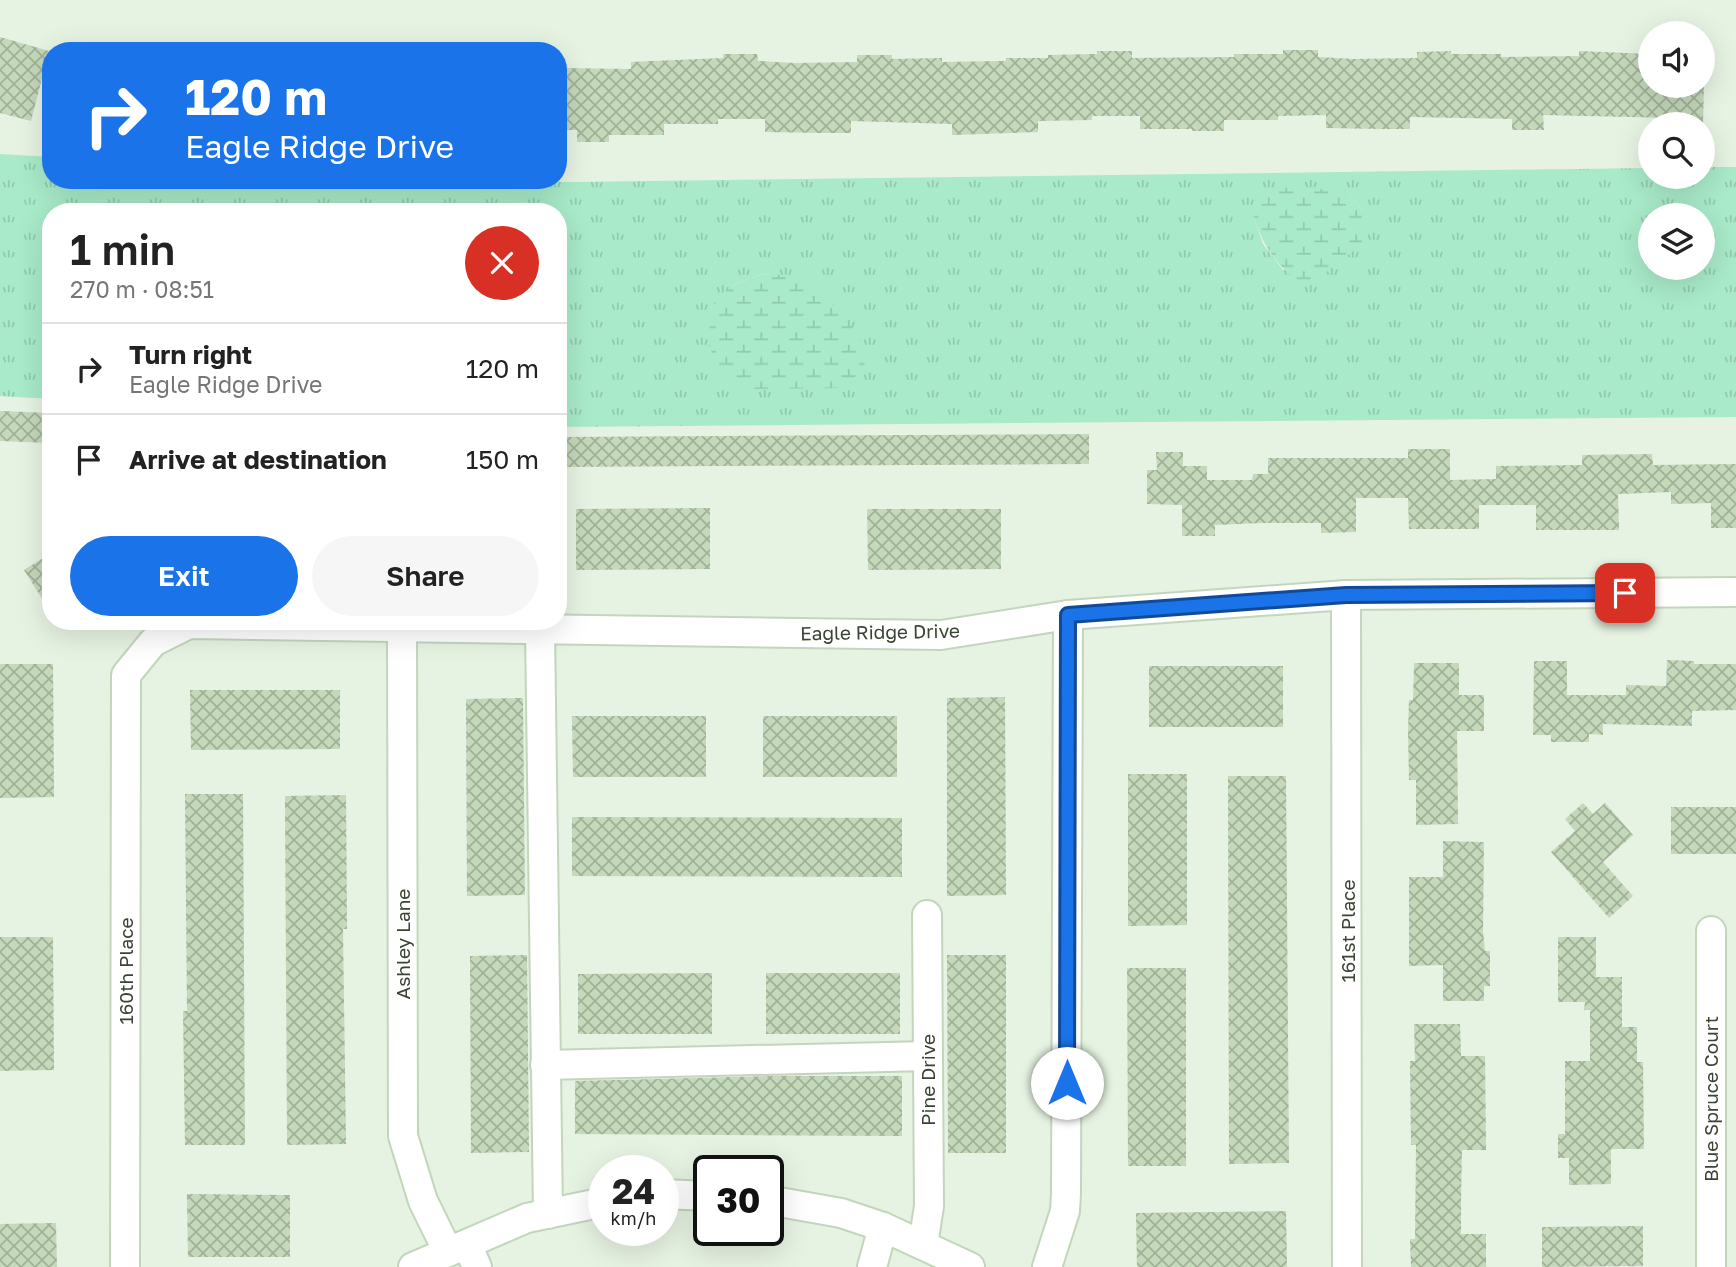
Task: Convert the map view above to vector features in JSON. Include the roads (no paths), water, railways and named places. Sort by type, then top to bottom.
[{"type":"street","name":"Eagle Ridge Drive","points":[[567,629],[941,635],[1068,615],[1346,595],[1736,593]]},
{"type":"street","name":"161st Place","points":[[1346,595],[1348,1267]]},
{"type":"street","points":[[1047,1267],[1065,1211],[1066,1193],[1068,615]]},
{"type":"street","name":"Eagle Ridge Drive","points":[[126,675],[153,642],[176,630]]},
{"type":"street","name":"Ashley Lane","points":[[402,630],[403,1136],[423,1201],[464,1254]]},
{"type":"street","points":[[540,630],[548,1214]]},
{"type":"street","name":"160th Place","points":[[125,1267],[126,675]]},
{"type":"street","name":"Pine Drive","points":[[923,1245],[929,1206],[927,915]]},
{"type":"street","name":"Blue Spruce Court","points":[[1711,931],[1711,1267]]},
{"type":"street","points":[[545,1065],[928,1056]]},
{"type":"street","points":[[784,1203],[841,1213],[883,1227],[970,1267]]},
{"type":"street","points":[[414,1267],[464,1254],[527,1218],[588,1205]]},
{"type":"street","points":[[872,1267],[883,1227]]}]
